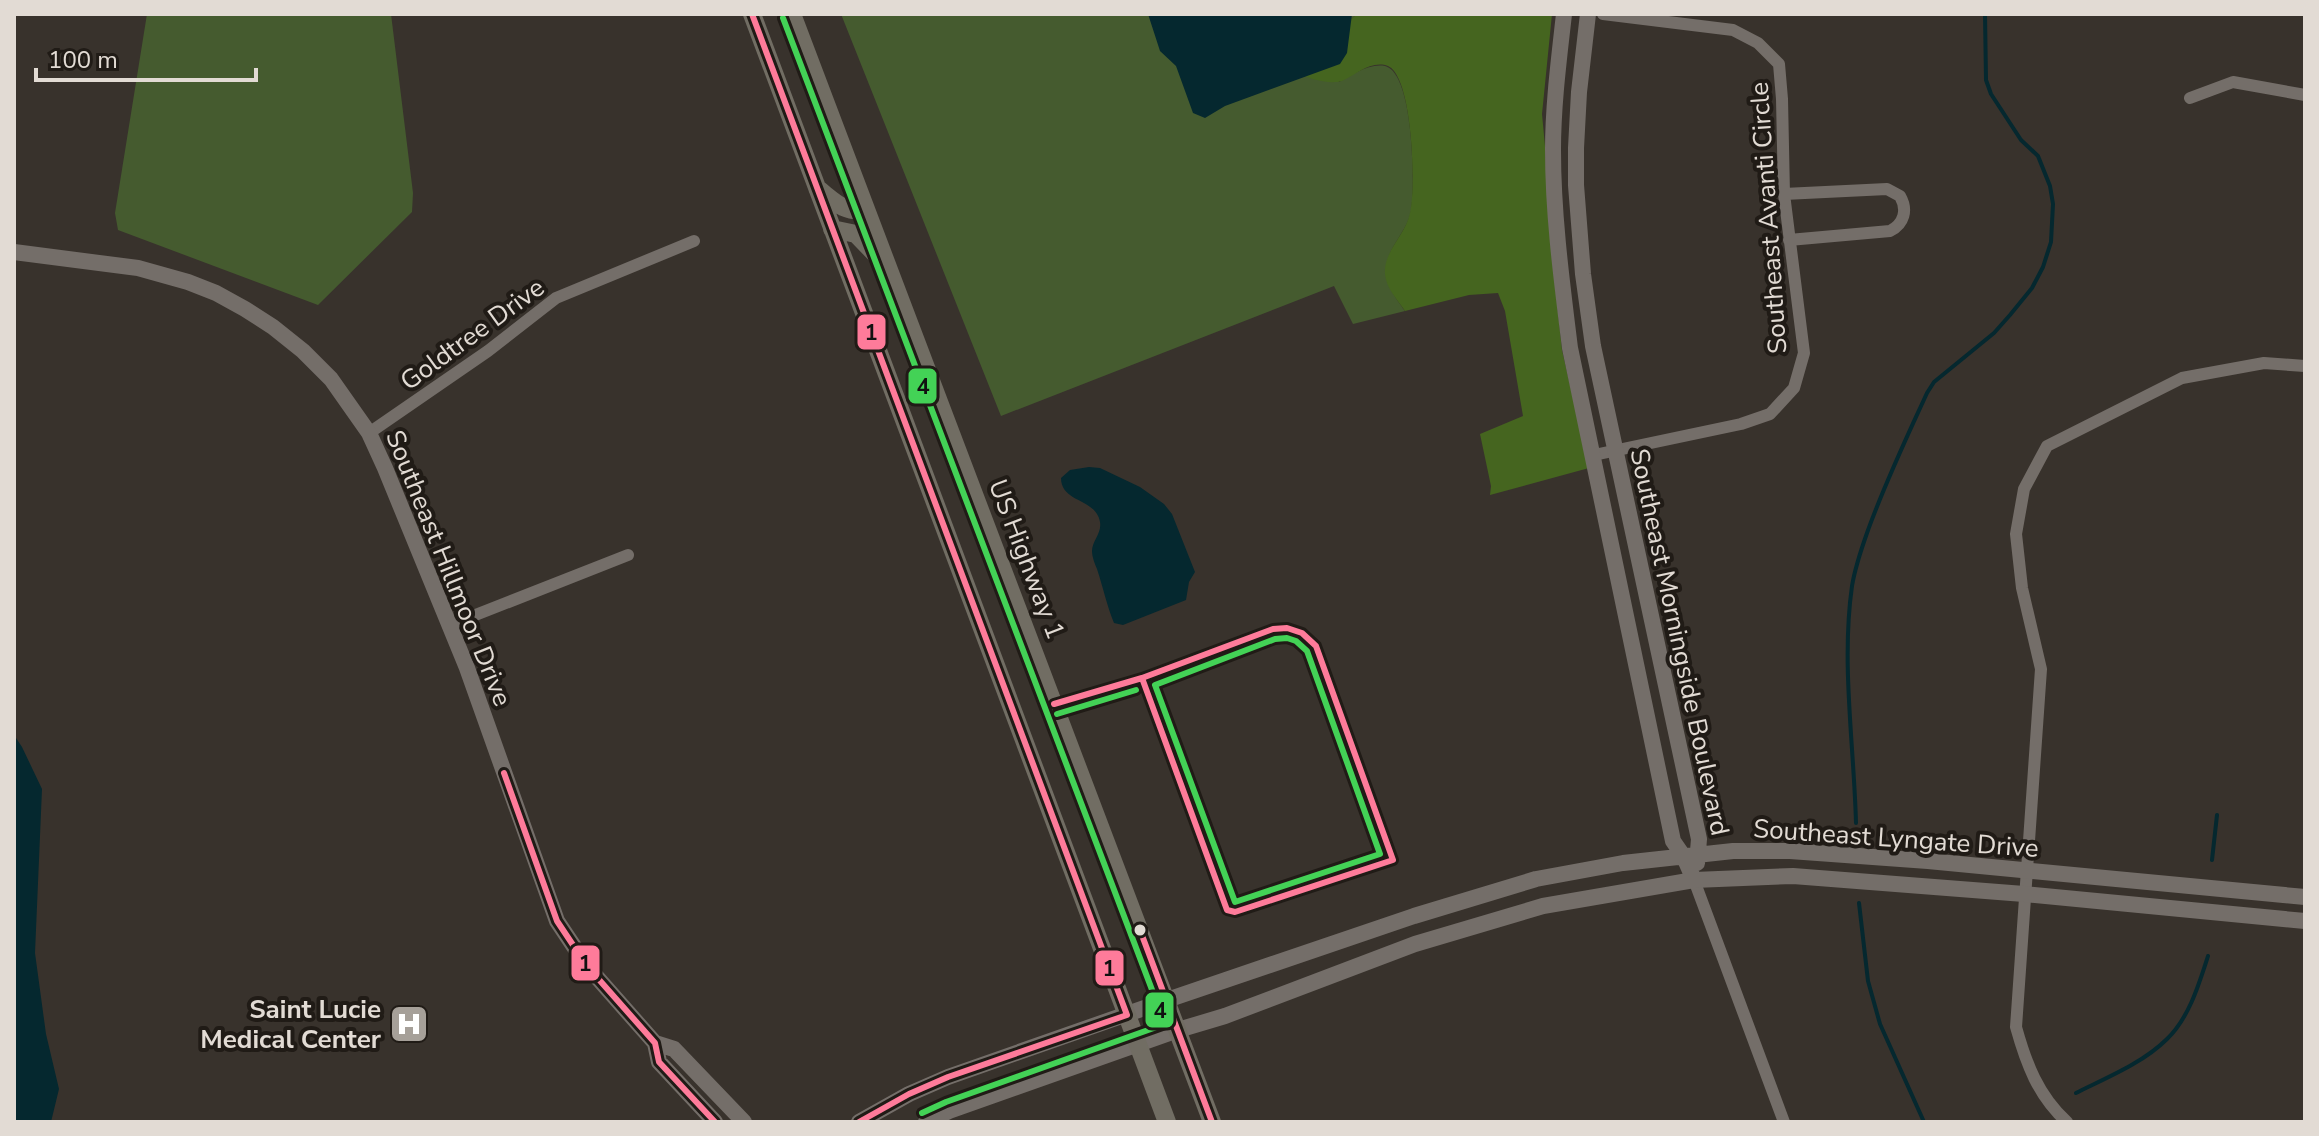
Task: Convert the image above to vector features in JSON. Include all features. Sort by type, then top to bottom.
[{"type":"main road","points":[[752,14],[1167,1122]]},
{"type":"main road","name":"US Highway 1","points":[[792,14],[1212,1122]]},
{"type":"main road","points":[[817,188],[845,209],[866,210]]},
{"type":"main road","points":[[832,229],[856,234],[887,266]]},
{"type":"street","name":"Southeast Morningside Boulevard","points":[[1564,14],[1553,148],[1557,228],[1570,348],[1673,841],[1691,856]]},
{"type":"street","name":"Southeast Morningside Boulevard","points":[[1588,14],[1576,148],[1583,274],[1593,346],[1699,839],[1691,856],[1694,880]]},
{"type":"street","name":"Southeast Avanti Circle","points":[[1594,455],[1741,424],[1770,414],[1794,388],[1804,353],[1784,194],[1779,64],[1758,43],[1733,30],[1603,14]]},
{"type":"street","points":[[2190,98],[2233,82],[2305,95]]},
{"type":"street","points":[[1784,194],[1887,189],[1900,196],[1904,209],[1902,220],[1890,231],[1789,240]]},
{"type":"street","points":[[1557,228],[1579,227]]},
{"type":"street","name":"Goldtree Drive","points":[[369,433],[488,351],[556,298],[694,241]]},
{"type":"street","name":"Southeast Hillmoor Drive","points":[[14,252],[138,268],[216,293],[245,309],[303,351],[331,379],[369,433],[450,625],[557,921],[587,966],[655,1043],[659,1062],[715,1122]]},
{"type":"street","points":[[2067,1122],[2052,1108],[2027,1067],[2016,1027],[2041,669],[2022,588],[2016,534],[2024,489],[2047,446],[2182,378],[2264,363],[2305,366]]},
{"type":"street","points":[[450,625],[628,555]]},
{"type":"street","points":[[1636,658],[1659,654]]},
{"type":"street","name":"Southeast Lyngate Drive","points":[[859,1122],[909,1094],[948,1077],[1414,916],[1536,879],[1623,863],[1733,851],[1790,851],[2305,897]]},
{"type":"street","name":"Southeast Lyngate Drive","points":[[926,1122],[949,1111],[1225,1016],[1415,944],[1543,906],[1694,880],[1793,876],[2305,921]]},
{"type":"street","points":[[1694,880],[1784,1122]]},
{"type":"street","name":"Southeast Hillmoor Drive","points":[[655,1043],[674,1049],[744,1122]]},
{"type":"green space","points":[[147,14],[391,14],[413,193],[412,212],[318,305],[118,230],[115,213]]},
{"type":"green space","points":[[841,14],[1357,14],[1318,47],[1339,82],[1367,68],[1385,66],[1395,73],[1402,88],[1410,132],[1412,198],[1409,218],[1389,256],[1388,277],[1390,288],[1405,311],[1353,324],[1334,286],[1001,416]]},
{"type":"green space","points":[[1357,14],[1552,14],[1542,114],[1550,237],[1562,350],[1589,468],[1490,495],[1491,486],[1480,434],[1523,416],[1505,311],[1498,293],[1469,295],[1405,311],[1390,289],[1385,274],[1388,258],[1408,221],[1412,200],[1411,134],[1403,90],[1396,74],[1388,66],[1376,65],[1342,81],[1331,82],[1295,72],[1318,47]]},
{"type":"water","points":[[1148,14],[1352,14],[1347,53],[1340,64],[1225,106],[1205,118],[1193,113],[1176,66],[1160,51]]},
{"type":"water","points":[[1100,468],[1140,487],[1164,504],[1172,514],[1195,572],[1189,582],[1186,600],[1123,625],[1114,623],[1092,553],[1100,522],[1092,509],[1067,492],[1061,478],[1070,470]]},
{"type":"water","points":[[14,735],[42,789],[35,953],[46,1034],[59,1089],[51,1122],[14,1122]]},
{"type":"waterway","points":[[1856,823],[1848,645],[1856,566],[1888,480],[1927,393],[1934,382],[1994,333],[2010,315],[2032,288],[2051,242],[2053,204],[2050,186],[2038,156],[2021,140],[1991,94],[1986,80],[1985,14]]},
{"type":"waterway","points":[[2212,860],[2217,815]]},
{"type":"waterway","points":[[1859,903],[1868,981],[1880,1024],[1924,1122]]},
{"type":"waterway","points":[[2076,1093],[2136,1063],[2175,1031],[2197,989],[2208,956]]},
{"type":"transit line","name":"1","points":[[752,14],[1127,1015],[948,1077],[909,1094],[859,1122]]},
{"type":"transit line","name":"4","points":[[783,18],[1165,1024],[922,1113]]},
{"type":"transit line","name":"1","points":[[1287,628],[1302,633],[1316,646],[1393,860],[1235,912],[1227,910],[1142,678],[1273,629],[1287,628]]},
{"type":"transit line","name":"4","points":[[1287,638],[1307,651],[1380,854],[1235,902],[1155,685],[1275,639],[1287,638]]},
{"type":"transit line","name":"1","points":[[1054,704],[1142,678]]},
{"type":"transit line","name":"4","points":[[1057,714],[1136,690]]},
{"type":"transit line","name":"1","points":[[504,773],[557,921],[587,966],[655,1043],[659,1062],[715,1122]]},
{"type":"transit line","name":"1","points":[[1140,930],[1212,1122]]},
{"type":"place","name":"Saint Lucie Medical Center","points":[[409,1024]]}]
